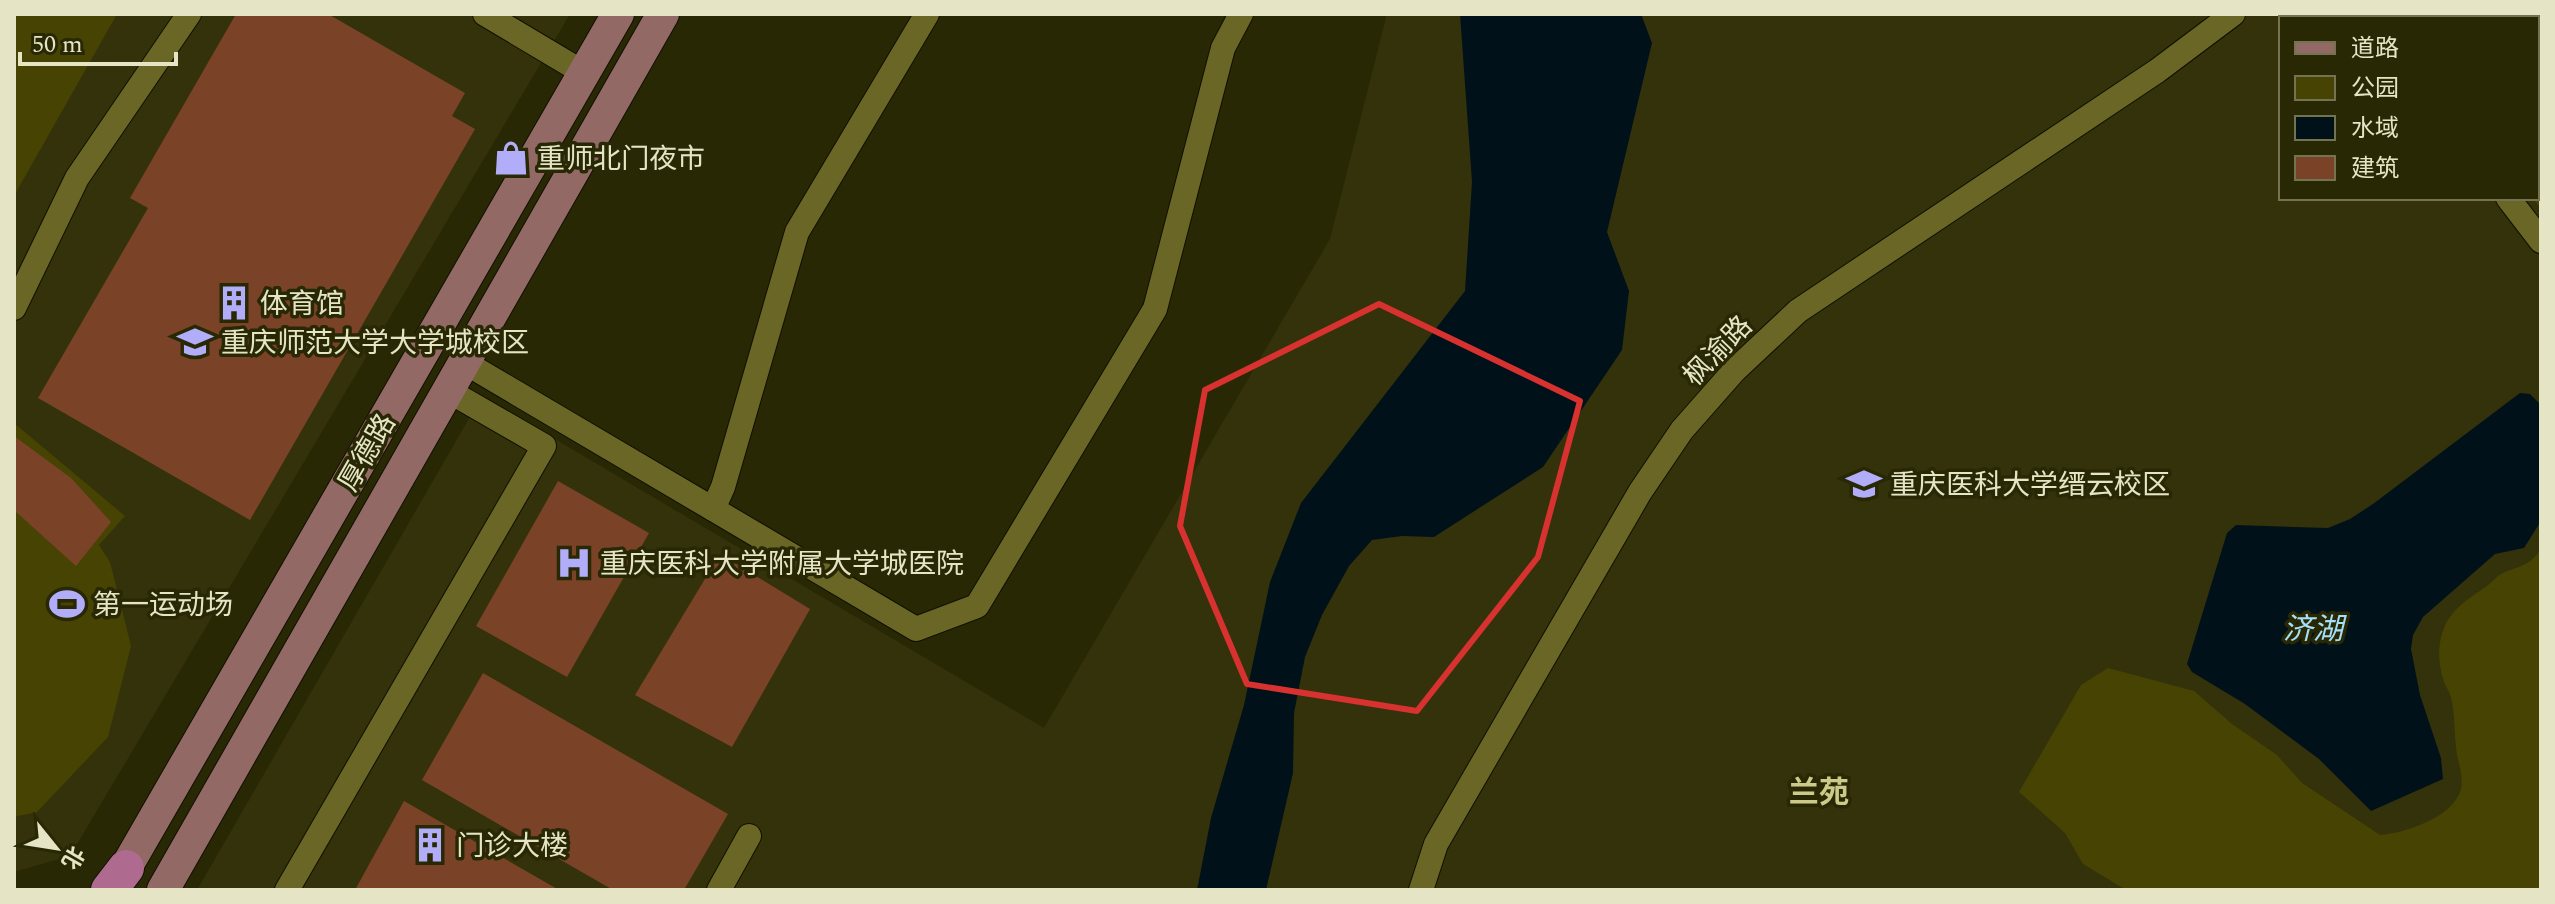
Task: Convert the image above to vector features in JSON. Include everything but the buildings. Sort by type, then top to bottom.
[{"type":"main road","name":"厚德路","points":[[116,883],[618,14]]},
{"type":"main road","name":"厚德路","points":[[163,890],[663,14]]},
{"type":"street","points":[[14,308],[77,178],[189,14]]},
{"type":"street","points":[[485,14],[513,21],[584,73]]},
{"type":"street","points":[[713,509],[723,487],[797,232],[927,14]]},
{"type":"street","points":[[464,362],[916,629],[977,606],[1155,309],[1223,48],[1241,14]]},
{"type":"street","name":"枫渝路","points":[[1421,890],[1436,844],[1640,492],[1682,430],[1734,371],[1798,311],[2157,71],[2233,14]]},
{"type":"street","points":[[2510,200],[2541,241]]},
{"type":"street","points":[[287,890],[544,446],[447,390]]},
{"type":"street","points":[[719,890],[749,836]]},
{"type":"highlighted area","points":[[1379,304],[1580,401],[1538,557],[1417,711],[1247,684],[1180,526],[1205,390]]},
{"type":"shaded area","name":"重庆师范大学大学城校区","points":[[14,14],[570,14],[70,856],[14,872]]},
{"type":"shaded area","name":"重庆医科大学缙云校区","points":[[1387,14],[2541,14],[2541,890],[197,890],[482,396],[1044,728],[1330,239]]},
{"type":"green space","points":[[14,14],[117,14],[14,196]]},
{"type":"green space","points":[[2539,89],[2541,90],[2541,209],[2534,200],[2539,200]]},
{"type":"green space","name":"第一运动场","points":[[14,423],[125,516],[99,545],[110,562],[131,646],[108,737],[37,812],[14,817]]},
{"type":"green space","points":[[2541,549],[2541,890],[2126,890],[2083,864],[2065,833],[2019,792],[2081,685],[2108,668],[2194,691],[2232,724],[2277,755],[2302,783],[2380,835],[2427,822],[2449,808],[2457,799],[2462,784],[2452,704],[2440,661],[2439,648],[2444,628],[2462,604],[2501,574],[2527,563]]},
{"type":"water","points":[[1460,14],[1641,14],[1652,43],[1607,232],[1629,291],[1622,350],[1543,467],[1434,537],[1402,536],[1372,540],[1349,566],[1322,615],[1305,657],[1294,713],[1293,773],[1266,890],[1197,890],[1211,818],[1244,705],[1270,582],[1301,503],[1465,291],[1472,182]]},
{"type":"water","name":"济湖","points":[[2520,393],[2530,394],[2541,405],[2541,521],[2524,548],[2495,554],[2423,617],[2413,635],[2411,649],[2420,695],[2441,758],[2443,779],[2371,811],[2319,759],[2245,704],[2192,672],[2187,664],[2227,533],[2236,525],[2328,528],[2350,519]]},
{"type":"place","name":"重师北门夜市","points":[[511,158]]},
{"type":"place","name":"体育馆","points":[[234,303]]},
{"type":"place","name":"重庆师范大学大学城校区","points":[[195,342]]},
{"type":"place","name":"重庆医科大学缙云校区","points":[[1864,484]]},
{"type":"place","name":"重庆医科大学附属大学城医院","points":[[574,563]]},
{"type":"place","name":"第一运动场","points":[[67,604]]},
{"type":"place","name":"门诊大楼","points":[[430,845]]},
{"type":"district","name":"兰苑","points":[[1819,792]]}]
